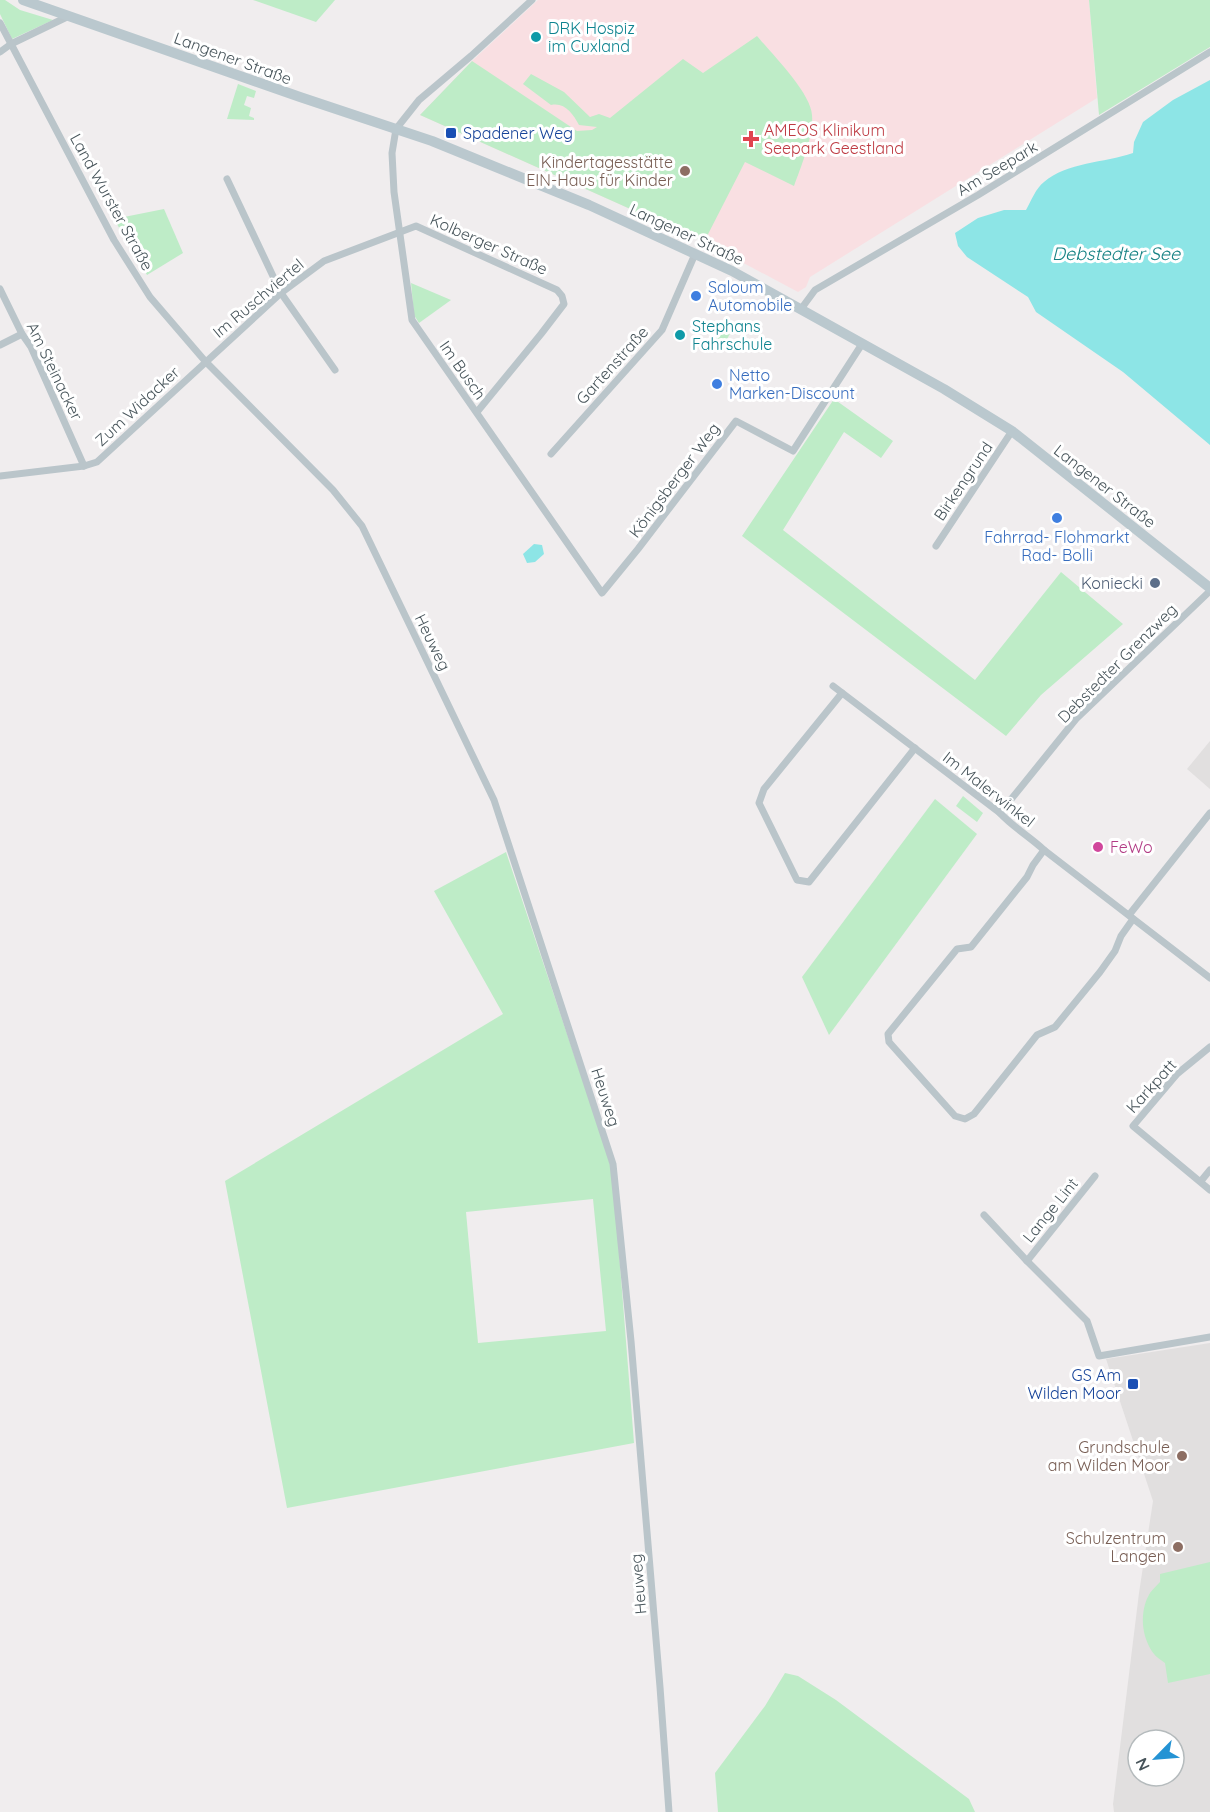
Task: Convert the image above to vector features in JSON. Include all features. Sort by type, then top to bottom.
[{"type":"main road","name":"Langener Straße","points":[[23,0],[441,145],[547,187],[732,271],[944,389],[1012,432],[1210,589]]},
{"type":"street","points":[[396,129],[419,100],[532,0]]},
{"type":"street","points":[[0,52],[11,44],[69,16]]},
{"type":"street","name":"Land Wurster Straße","points":[[0,23],[114,240],[150,297],[205,361],[298,456]]},
{"type":"street","name":"Am Seepark","points":[[801,309],[815,291],[978,195],[1210,52]]},
{"type":"street","name":"Im Busch","points":[[396,129],[392,153],[394,192],[412,320],[602,593]]},
{"type":"street","points":[[227,178],[281,292],[335,370]]},
{"type":"street","name":"Kolberger Straße","points":[[399,233],[416,226],[557,290],[562,296],[564,304],[477,412]]},
{"type":"street","name":"Im Ruschviertel","points":[[205,361],[281,292],[324,261],[399,233]]},
{"type":"street","name":"Gartenstraße","points":[[551,454],[662,330],[695,254]]},
{"type":"street","name":"Am Steinacker","points":[[0,289],[22,334],[31,347],[84,466]]},
{"type":"street","points":[[0,345],[22,334]]},
{"type":"street","name":"Königsberger Weg","points":[[602,593],[736,421],[793,452],[862,344]]},
{"type":"street","name":"Zum Widacker","points":[[84,466],[98,462],[205,361]]},
{"type":"street","name":"Birkengrund","points":[[936,546],[1012,432]]},
{"type":"street","name":"Heuweg","points":[[298,456],[333,490],[362,526],[494,800],[613,1164],[631,1341],[669,1812]]},
{"type":"street","points":[[0,476],[84,466]]},
{"type":"street","name":"Debstedter Grenzweg","points":[[1000,813],[1076,719],[1210,589]]},
{"type":"street","name":"Im Malerwinkel","points":[[832,686],[1000,813],[1011,825],[1020,829],[1210,978]]},
{"type":"street","points":[[842,693],[764,789],[759,803],[797,880],[808,882],[915,748]]},
{"type":"street","points":[[1044,850],[1027,877],[971,947],[957,949],[888,1034],[889,1042],[955,1116],[965,1119],[974,1114],[1037,1035],[1055,1027],[1100,972],[1115,951],[1131,917],[1210,813]]},
{"type":"street","name":"Karkpatt","points":[[1210,1047],[1177,1074],[1133,1126],[1210,1190]]},
{"type":"street","points":[[1200,1181],[1210,1170]]},
{"type":"street","name":"Lange Lint","points":[[1027,1261],[1095,1176]]},
{"type":"street","points":[[984,1215],[1087,1321],[1099,1356],[1210,1337]]},
{"type":"shaded area","name":"AMEOS Klinikum Seepark Geestland","points":[[538,0],[1089,0],[1097,98],[810,277],[806,287],[798,292],[704,242],[420,115],[472,61]]},
{"type":"shaded area","points":[[1210,741],[1210,789],[1187,769]]},
{"type":"shaded area","name":"Schulzentrum Langen","points":[[1210,1343],[1210,1812],[1114,1812],[1113,1804],[1139,1593],[1153,1501],[1106,1359]]},
{"type":"green space","points":[[0,0],[5,0],[20,10],[53,20],[12,39],[0,14]]},
{"type":"green space","points":[[253,0],[335,0],[316,22]]},
{"type":"green space","points":[[1089,0],[1210,0],[1210,47],[1099,115]]},
{"type":"green space","points":[[757,36],[790,74],[810,106],[812,123],[809,141],[794,186],[745,162],[704,242],[420,115],[472,61],[577,131],[592,130],[597,127],[579,125],[564,107],[551,105],[523,84],[531,74],[564,92],[590,117],[599,114],[610,118],[683,59],[703,73]]},
{"type":"green space","points":[[238,84],[256,91],[254,98],[247,96],[244,105],[251,108],[249,116],[254,120],[227,119]]},
{"type":"green space","points":[[164,209],[183,253],[147,275],[114,219]]},
{"type":"green space","points":[[411,283],[451,300],[419,323],[414,315]]},
{"type":"green space","points":[[726,319],[735,324],[724,345],[715,340]]},
{"type":"green space","points":[[834,399],[893,441],[881,458],[844,432],[783,530],[975,680],[1061,572],[1123,624],[1041,695],[1006,736],[742,536]]},
{"type":"green space","points":[[963,796],[983,813],[977,822],[956,806]]},
{"type":"green space","points":[[935,799],[977,834],[829,1035],[802,977]]},
{"type":"green space","points":[[506,852],[613,1176],[634,1443],[287,1508],[225,1181],[503,1014],[434,891]],"holes":[[[593,1199],[606,1331],[478,1343],[466,1212]]]},
{"type":"green space","points":[[1210,1562],[1210,1674],[1168,1683],[1165,1663],[1154,1654],[1146,1640],[1143,1616],[1146,1600],[1160,1582],[1160,1574]]},
{"type":"green space","points":[[785,1673],[798,1676],[836,1700],[969,1799],[975,1812],[718,1812],[715,1773],[765,1706]]},
{"type":"water","name":"Debstedter See","points":[[1210,80],[1210,445],[1123,372],[1036,312],[1028,297],[967,257],[958,246],[955,233],[978,218],[1004,210],[1026,210],[1041,185],[1053,175],[1064,170],[1133,153],[1134,142],[1143,122],[1173,100]]},
{"type":"water","points":[[534,544],[542,545],[544,554],[535,562],[527,563],[523,554]]},
{"type":"place","name":"DRK Hospiz im Cuxland","points":[[536,37]]},
{"type":"place","name":"Spadener Weg","points":[[451,133]]},
{"type":"place","name":"AMEOS Klinikum Seepark Geestland","points":[[751,139]]},
{"type":"place","name":"Kindertagesstätte EIN-Haus für Kinder","points":[[685,171]]},
{"type":"place","name":"Saloum Automobile","points":[[696,296]]},
{"type":"place","name":"Stephans Fahrschule","points":[[680,335]]},
{"type":"place","name":"Netto Marken-Discount","points":[[717,384]]},
{"type":"place","name":"Fahrrad- Flohmarkt Rad- Bolli","points":[[1057,518]]},
{"type":"place","name":"Koniecki","points":[[1155,583]]},
{"type":"place","name":"FeWo","points":[[1098,847]]},
{"type":"place","name":"GS Am Wilden Moor","points":[[1133,1384]]},
{"type":"place","name":"Grundschule am Wilden Moor","points":[[1182,1456]]},
{"type":"place","name":"Schulzentrum Langen","points":[[1178,1547]]}]
